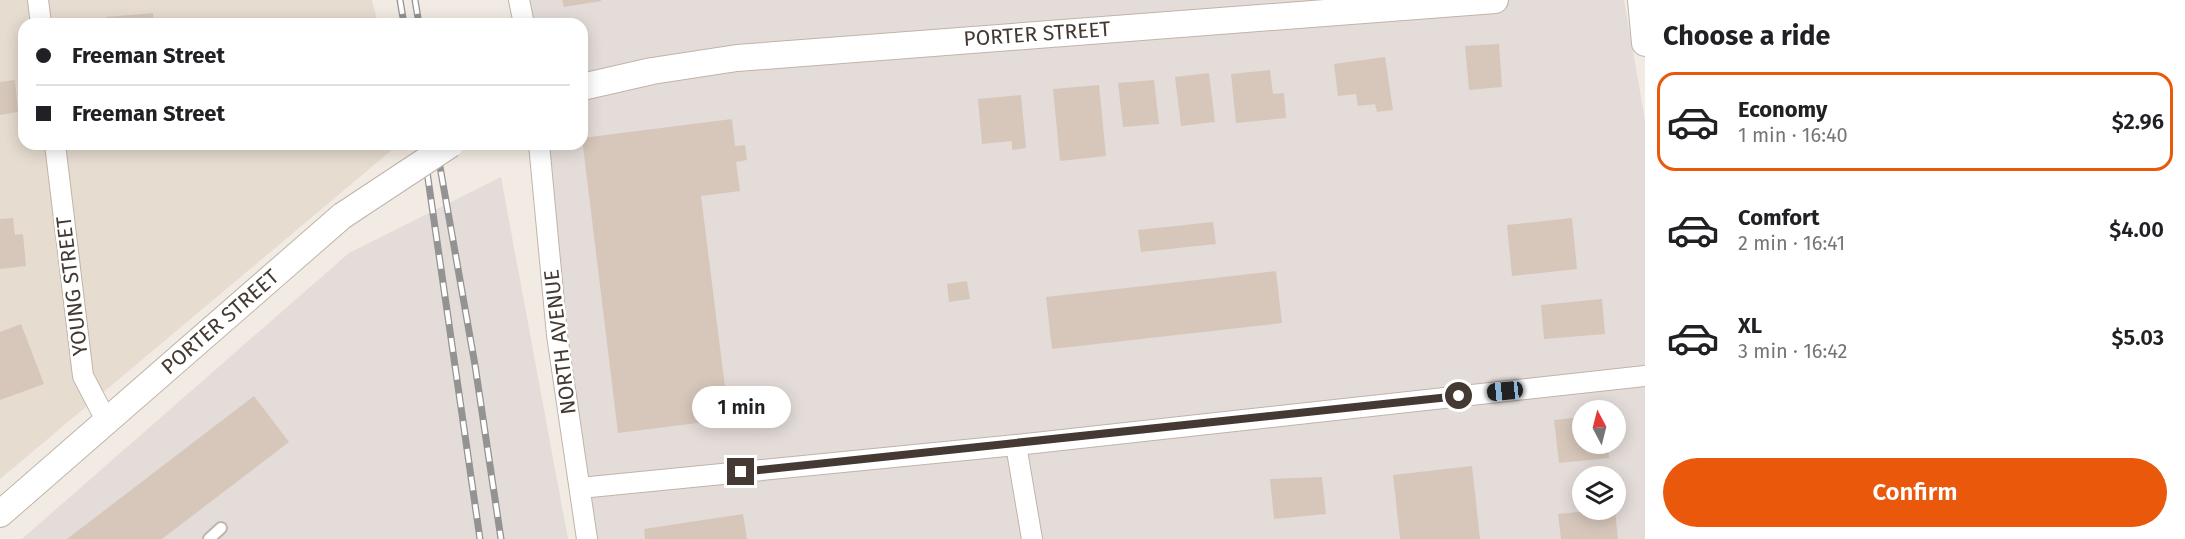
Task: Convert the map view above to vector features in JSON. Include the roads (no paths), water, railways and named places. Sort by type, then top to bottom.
[{"type":"street","points":[[38,0],[40,18]]},
{"type":"street","points":[[519,0],[523,18]]},
{"type":"street","name":"PORTER STREET","points":[[588,86],[652,70],[737,58],[1495,0]]},
{"type":"street","points":[[1641,0],[1645,43]]},
{"type":"street","name":"YOUNG STREET","points":[[56,150],[83,376],[107,422]]},
{"type":"street","name":"PORTER STREET","points":[[0,514],[342,216],[442,150]]},
{"type":"street","name":"NORTH AVENUE","points":[[540,150],[557,335],[587,539]]},
{"type":"street","points":[[580,488],[1016,445],[1645,376]]},
{"type":"street","points":[[1016,445],[1032,539]]},
{"type":"lane","points":[[209,539],[221,528]]},
{"type":"railway","points":[[400,0],[403,18]]},
{"type":"railway","points":[[415,0],[418,18]]},
{"type":"railway","points":[[424,150],[480,539]]},
{"type":"railway","points":[[437,150],[475,365],[501,539]]}]
